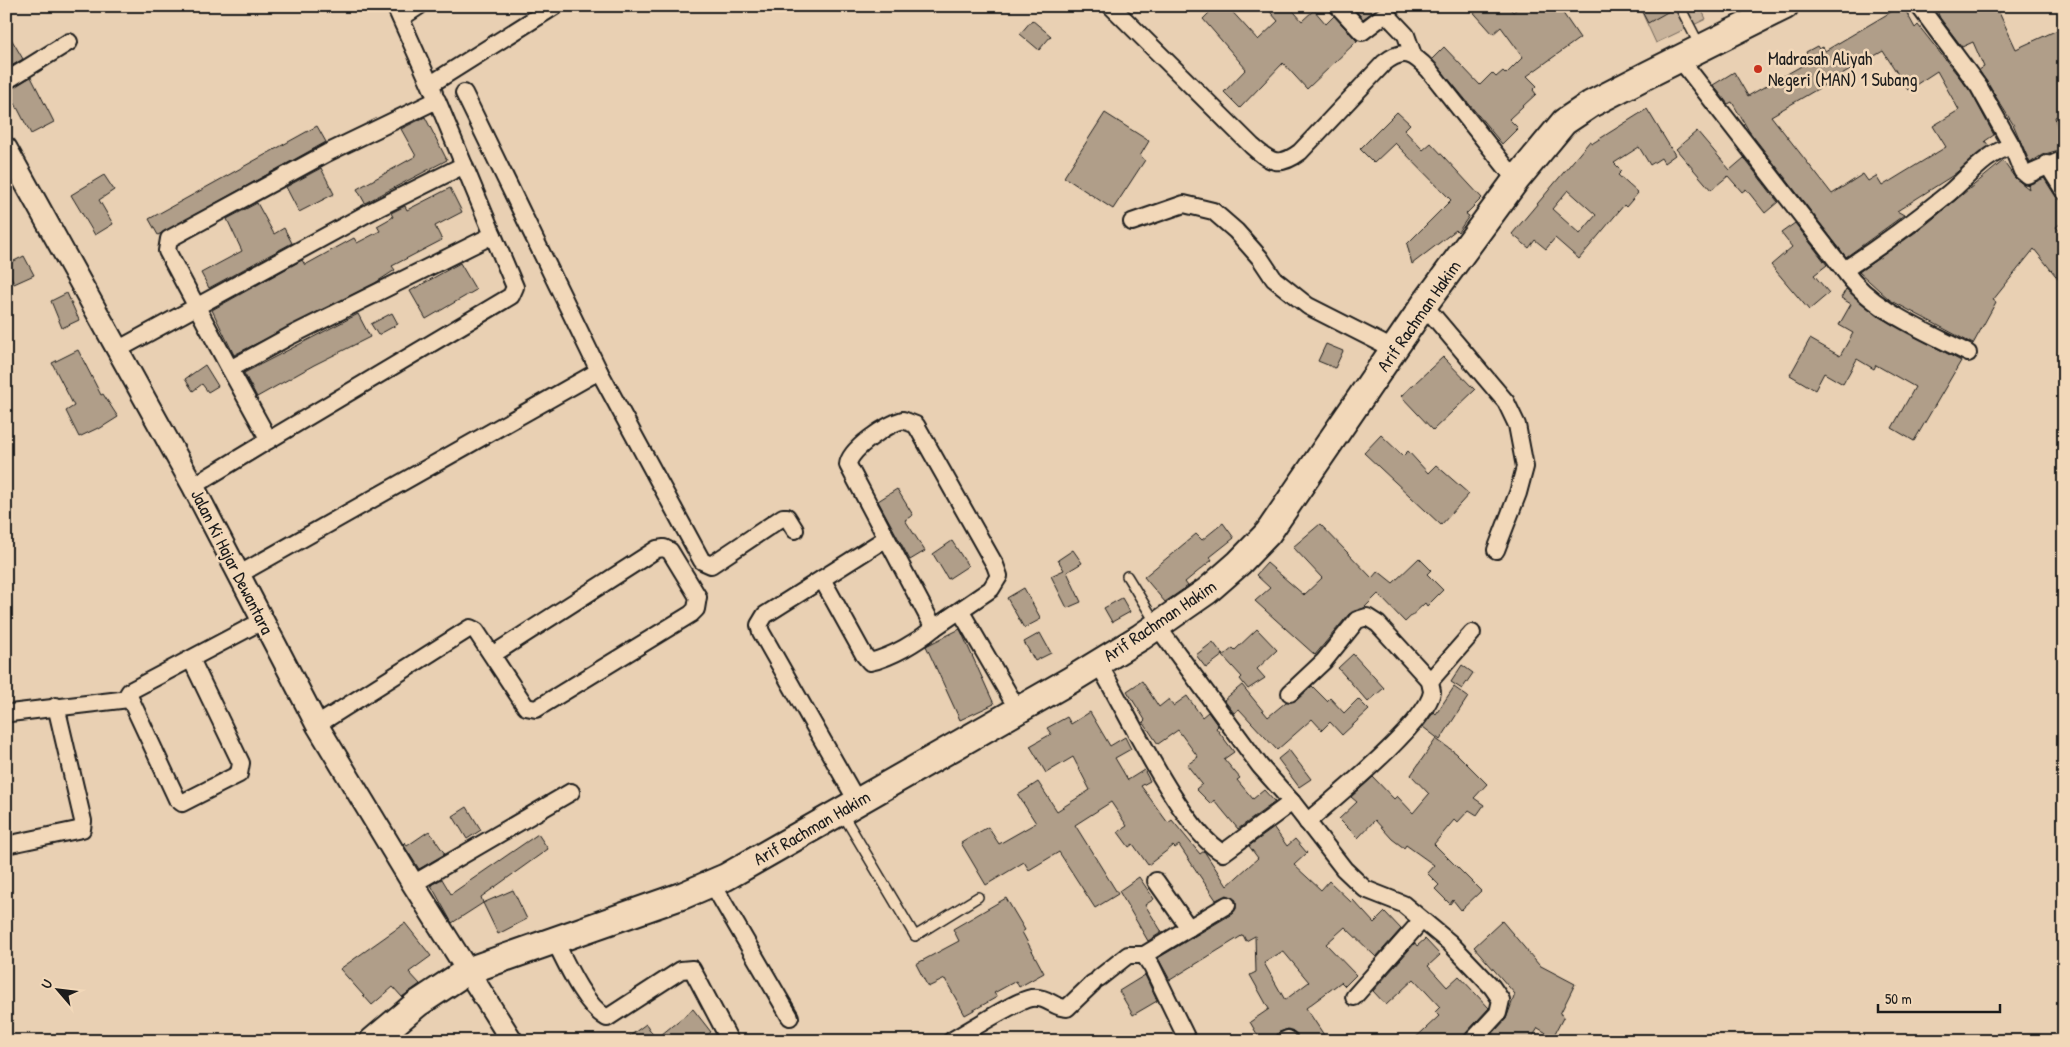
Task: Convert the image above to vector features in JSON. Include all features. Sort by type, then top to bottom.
[{"type":"main road","name":"Arif Rachman Hakim","points":[[373,1041],[417,1004],[467,971],[726,877],[1098,663],[1158,626],[1207,591],[1239,564],[1268,533],[1318,458],[1395,350],[1424,304],[1516,180],[1564,122],[1591,104],[1785,6]]},
{"type":"street","points":[[193,486],[511,296],[515,288],[434,92],[398,12],[419,6]]},
{"type":"street","points":[[269,440],[166,251],[166,243],[172,236],[327,153],[434,92],[555,6]]},
{"type":"street","points":[[1111,6],[1252,146],[1264,156],[1280,162],[1288,161],[1300,152],[1384,63],[1400,54],[1413,55]]},
{"type":"street","points":[[1338,6],[1362,32],[1383,16],[1389,17],[1406,35],[1413,55],[1429,70],[1516,180]]},
{"type":"street","points":[[1919,6],[1979,88],[2012,146],[2022,171],[2025,174],[2064,159]]},
{"type":"street","points":[[6,81],[69,42]]},
{"type":"street","points":[[1691,54],[1844,270],[1860,289],[1896,315],[1968,353]]},
{"type":"street","points":[[464,93],[598,371],[704,564],[711,565],[783,516],[787,517],[795,530]]},
{"type":"street","points":[[1844,270],[1889,241],[1950,192],[1994,152],[2012,146]]},
{"type":"street","name":"Jalan Ki Hajar Dewantara","points":[[6,148],[119,349],[193,486],[317,725],[413,884],[512,1041]]},
{"type":"street","points":[[2047,164],[2064,191]]},
{"type":"street","points":[[119,349],[368,213],[464,165]]},
{"type":"street","points":[[1132,222],[1184,204],[1213,211],[1242,238],[1274,280],[1308,306],[1395,350]]},
{"type":"street","points":[[230,369],[290,336],[493,235]]},
{"type":"street","points":[[1424,304],[1506,402],[1517,425],[1525,467],[1518,493],[1496,550]]},
{"type":"street","points":[[238,574],[598,371]]},
{"type":"street","points":[[822,579],[864,655],[870,662],[880,660],[924,636],[961,612],[994,586],[998,576],[916,425],[908,421],[898,422],[867,441],[854,451],[848,460],[848,465],[885,539],[934,628]]},
{"type":"street","points":[[849,806],[759,625],[764,615],[885,539]]},
{"type":"street","points":[[317,725],[470,628],[476,631],[526,707],[536,709],[691,614],[696,609],[698,597],[670,551],[657,549],[492,655]]},
{"type":"street","points":[[961,612],[1018,710]]},
{"type":"street","points":[[1290,693],[1324,661],[1357,620],[1367,617],[1378,624],[1430,680],[1432,692],[1424,706],[1400,737],[1308,822]]},
{"type":"street","points":[[191,659],[241,763],[239,774],[182,803],[177,800],[129,699],[130,691],[262,621]]},
{"type":"street","points":[[1158,626],[1260,766],[1292,802],[1344,869],[1365,889],[1404,904],[1450,942],[1492,987],[1501,1000],[1498,1013],[1472,1041]]},
{"type":"street","points":[[1430,680],[1472,632]]},
{"type":"street","points":[[1098,663],[1173,795],[1200,833],[1216,850],[1223,853],[1292,802]]},
{"type":"street","points":[[10,713],[56,706],[129,699]]},
{"type":"street","points":[[6,845],[82,828],[83,821],[73,772],[56,706]]},
{"type":"street","points":[[413,884],[571,792]]},
{"type":"street","points":[[1156,880],[1188,928]]},
{"type":"street","points":[[712,883],[790,1017]]},
{"type":"street","points":[[951,1041],[1030,998],[1046,998],[1061,1008],[1067,1008],[1128,955],[1144,955],[1227,905]]},
{"type":"street","points":[[1354,997],[1422,920]]},
{"type":"street","points":[[554,940],[590,1003],[600,1014],[607,1018],[681,970],[692,969],[730,1041]]},
{"type":"street","points":[[1144,955],[1152,967],[1188,1041]]},
{"type":"lane","points":[[1682,12],[1691,54]]},
{"type":"lane","points":[[1127,576],[1158,626]]},
{"type":"lane","points":[[849,806],[915,936],[978,897]]},
{"type":"shaded area","points":[[1639,6],[1700,6],[1706,19],[1656,43]]},
{"type":"building","points":[[1216,6],[1227,6],[1258,40],[1278,21],[1265,6],[1289,6],[1302,21],[1314,10],[1326,24],[1334,16],[1357,41],[1307,89],[1283,63],[1240,108],[1224,92],[1246,69],[1203,19]]},
{"type":"building","points":[[1352,6],[1381,6],[1363,19]]},
{"type":"building","points":[[1468,6],[1508,6],[1513,12],[1521,6],[1558,6],[1580,38],[1527,76],[1537,86],[1533,90],[1536,94],[1509,119],[1518,128],[1502,144],[1432,59],[1444,47],[1480,85],[1492,73],[1496,77],[1503,71],[1506,74],[1523,57],[1501,27],[1493,34]]},
{"type":"building","points":[[1639,6],[1678,6],[1648,23]]},
{"type":"building","points":[[1903,6],[1915,28],[1918,25],[1971,92],[1994,135],[1985,141],[1989,146],[1952,176],[1897,211],[1904,215],[1846,257],[1749,131],[1732,102],[1728,104],[1713,85],[1734,72],[1748,96],[1805,64],[1802,59],[1808,56],[1806,52],[1817,46],[1819,49],[1823,47],[1825,51]],"holes":[[[1883,51],[1908,90],[1937,71],[1959,110],[1933,126],[1946,147],[1882,186],[1876,176],[1868,181],[1863,174],[1832,194],[1771,116]]]},
{"type":"building","points":[[1935,6],[1996,6],[2016,49],[2064,27],[2064,113],[2055,117],[2062,149],[2042,155],[2030,163],[2013,124],[1979,70],[1984,67],[1973,42],[1962,47],[1940,18]]},
{"type":"building","points":[[1032,20],[1051,36],[1039,50],[1020,34]]},
{"type":"building","points":[[6,30],[23,59],[6,69]]},
{"type":"building","points":[[31,77],[54,122],[31,134],[8,90]]},
{"type":"building","points":[[1647,109],[1675,155],[1664,163],[1661,158],[1650,165],[1639,147],[1614,163],[1622,171],[1618,175],[1638,193],[1626,207],[1624,205],[1579,259],[1555,238],[1546,249],[1535,240],[1529,248],[1512,234],[1590,141],[1593,143]],"holes":[[[1568,190],[1596,215],[1580,234],[1552,209]]]},
{"type":"building","points":[[1397,112],[1410,124],[1404,130],[1423,150],[1431,143],[1482,198],[1466,214],[1469,216],[1458,232],[1456,230],[1412,264],[1407,244],[1451,200],[1395,143],[1374,163],[1360,149]]},
{"type":"building","points":[[1105,113],[1149,141],[1140,156],[1145,160],[1113,209],[1064,177]]},
{"type":"building","points":[[425,117],[447,160],[365,203],[357,189],[416,156],[401,129]]},
{"type":"building","points":[[317,126],[326,142],[158,235],[149,219]]},
{"type":"building","points":[[1697,131],[1730,170],[1744,158],[1778,202],[1765,213],[1746,189],[1742,192],[1728,176],[1711,190],[1676,149]]},
{"type":"building","points":[[2003,161],[2015,178],[2029,189],[2028,185],[2044,178],[2056,197],[2064,201],[2064,221],[2056,227],[2064,236],[2064,286],[2034,249],[1993,300],[1996,302],[1973,344],[1890,300],[1859,272],[1923,227]]},
{"type":"building","points":[[321,168],[334,194],[299,212],[286,187]]},
{"type":"building","points":[[104,175],[114,190],[99,200],[113,224],[95,235],[71,195]]},
{"type":"building","points":[[450,188],[462,212],[435,226],[442,240],[392,266],[395,270],[375,283],[234,355],[212,310],[302,260],[305,265],[354,238],[357,243],[380,231],[377,226],[393,217],[391,213],[405,206],[407,210]]},
{"type":"building","points":[[257,203],[274,234],[284,228],[292,243],[209,288],[201,273],[242,251],[227,219]]},
{"type":"building","points":[[1795,223],[1827,265],[1814,275],[1829,293],[1809,310],[1771,265],[1792,247],[1781,233]]},
{"type":"building","points":[[24,256],[34,275],[14,284],[6,265]]},
{"type":"building","points":[[460,263],[476,290],[426,319],[410,291]]},
{"type":"building","points":[[1846,289],[1879,317],[1961,361],[1914,441],[1892,428],[1915,387],[1876,365],[1874,369],[1857,359],[1843,384],[1824,373],[1815,390],[1790,375],[1810,339],[1840,356],[1853,333],[1839,325],[1851,304],[1841,298]]},
{"type":"building","points":[[67,293],[79,320],[62,328],[51,301]]},
{"type":"building","points":[[392,313],[398,324],[378,335],[371,324]]},
{"type":"building","points":[[358,314],[370,337],[314,365],[257,397],[244,373]]},
{"type":"building","points":[[1326,344],[1343,351],[1335,368],[1318,361]]},
{"type":"building","points":[[78,350],[101,395],[103,394],[118,417],[99,429],[79,437],[66,411],[74,406],[52,363]]},
{"type":"building","points":[[1443,357],[1475,390],[1433,430],[1401,396]]},
{"type":"building","points":[[205,365],[218,386],[208,392],[202,384],[193,391],[185,379]]},
{"type":"building","points":[[1381,435],[1403,456],[1408,451],[1428,473],[1436,465],[1469,494],[1441,525],[1364,453]]},
{"type":"building","points":[[897,489],[913,515],[905,520],[925,551],[910,560],[878,501]]},
{"type":"building","points":[[1223,523],[1234,538],[1210,557],[1212,560],[1185,582],[1188,586],[1165,602],[1144,577],[1196,534],[1202,540]]},
{"type":"building","points":[[1320,524],[1372,578],[1378,571],[1393,583],[1419,558],[1431,570],[1427,574],[1443,590],[1427,606],[1425,603],[1405,622],[1378,594],[1364,608],[1349,614],[1315,655],[1255,601],[1270,588],[1256,575],[1267,563],[1304,595],[1322,578],[1293,547]]},
{"type":"building","points":[[952,541],[968,566],[948,579],[933,554]]},
{"type":"building","points":[[1073,550],[1082,563],[1067,572],[1081,602],[1067,608],[1051,576],[1064,570],[1058,560]]},
{"type":"building","points":[[1024,588],[1041,619],[1024,628],[1007,598]]},
{"type":"building","points":[[1122,598],[1130,612],[1112,622],[1104,608]]},
{"type":"building","points":[[960,629],[994,704],[960,720],[926,646]]},
{"type":"building","points":[[1257,629],[1277,650],[1257,669],[1265,678],[1248,689],[1240,679],[1242,677],[1223,656],[1233,648],[1235,650]]},
{"type":"building","points":[[1040,633],[1051,653],[1035,661],[1024,642]]},
{"type":"building","points":[[1213,642],[1223,655],[1206,668],[1196,655]]},
{"type":"building","points":[[1353,654],[1384,688],[1368,702],[1338,668]]},
{"type":"building","points":[[1462,665],[1473,673],[1462,689],[1451,682]]},
{"type":"building","points":[[1142,681],[1159,707],[1169,699],[1173,706],[1187,696],[1202,717],[1208,712],[1218,726],[1216,728],[1234,752],[1224,759],[1240,778],[1237,780],[1253,799],[1264,790],[1275,802],[1238,829],[1214,800],[1211,804],[1196,789],[1202,784],[1187,765],[1198,757],[1178,730],[1158,744],[1143,722],[1145,720],[1127,691]]},
{"type":"building","points":[[1242,685],[1268,717],[1286,702],[1297,700],[1312,686],[1327,701],[1330,698],[1344,713],[1358,699],[1369,710],[1342,735],[1330,722],[1322,730],[1312,719],[1277,750],[1239,709],[1234,713],[1224,700]]},
{"type":"building","points":[[1454,687],[1468,697],[1440,740],[1423,727],[1434,712],[1436,714]]},
{"type":"building","points":[[1090,712],[1110,746],[1125,737],[1131,749],[1115,758],[1128,780],[1144,770],[1150,781],[1141,786],[1168,823],[1172,820],[1200,854],[1204,851],[1227,886],[1258,858],[1249,846],[1274,828],[1287,846],[1295,839],[1307,853],[1294,865],[1321,890],[1329,881],[1351,902],[1353,900],[1374,923],[1385,912],[1401,929],[1376,957],[1345,927],[1326,944],[1356,975],[1345,986],[1341,982],[1306,1008],[1328,1041],[1298,1041],[1297,1034],[1288,1029],[1279,1032],[1274,1041],[1261,1041],[1250,1022],[1269,1009],[1250,975],[1256,972],[1255,936],[1246,941],[1243,935],[1170,980],[1158,958],[1232,914],[1236,909],[1236,900],[1227,895],[1216,900],[1179,845],[1175,848],[1173,846],[1148,865],[1133,844],[1129,847],[1118,832],[1127,826],[1111,802],[1075,825],[1118,894],[1095,908],[1059,852],[1029,870],[1024,862],[986,885],[961,843],[988,827],[999,844],[1036,823],[1018,795],[1038,782],[1057,811],[1090,790],[1073,757],[1046,773],[1030,746],[1051,734],[1047,728],[1067,717],[1071,724]],"holes":[[[1283,951],[1309,982],[1285,1000],[1264,963]]]},
{"type":"building","points":[[1436,739],[1456,753],[1487,784],[1474,798],[1484,805],[1477,815],[1469,810],[1457,823],[1454,820],[1434,844],[1481,891],[1461,910],[1453,900],[1450,904],[1435,889],[1439,885],[1427,873],[1434,865],[1406,845],[1404,848],[1392,839],[1375,820],[1358,838],[1339,819],[1357,802],[1351,797],[1373,777],[1394,799],[1397,796],[1413,813],[1429,794],[1411,775]]},
{"type":"building","points":[[1289,750],[1311,779],[1299,787],[1278,759]]},
{"type":"building","points":[[467,807],[481,830],[467,839],[453,816]]},
{"type":"building","points":[[429,831],[445,854],[419,869],[403,844],[405,842],[407,846]]},
{"type":"building","points":[[538,834],[548,849],[481,897],[483,903],[452,923],[431,885],[442,879],[451,894]]},
{"type":"building","points":[[1139,877],[1154,899],[1145,905],[1162,932],[1148,941],[1119,891]]},
{"type":"building","points":[[513,890],[527,919],[498,934],[483,903]]},
{"type":"building","points":[[1006,898],[1025,930],[1022,932],[1044,973],[1019,987],[1016,981],[994,993],[997,997],[965,1015],[945,979],[928,987],[916,964],[959,941],[953,929]]},
{"type":"building","points":[[1502,921],[1539,965],[1575,984],[1560,1014],[1564,1016],[1553,1037],[1538,1028],[1530,1041],[1486,1041],[1506,1019],[1515,994],[1474,947]]},
{"type":"building","points":[[405,923],[431,956],[409,972],[420,984],[402,997],[393,987],[372,1005],[340,969]]},
{"type":"building","points":[[1425,939],[1440,955],[1428,966],[1447,987],[1459,976],[1489,1008],[1465,1034],[1462,1041],[1412,1041],[1439,1016],[1435,1012],[1440,1007],[1414,979],[1386,1005],[1373,991],[1415,943],[1417,946]]},
{"type":"building","points":[[1145,975],[1157,1001],[1133,1015],[1119,991]]},
{"type":"building","points":[[693,1009],[711,1032],[700,1041],[623,1041],[646,1024],[656,1039]]},
{"type":"place","name":"Madrasah Aliyah Negeri (MAN) 1 Subang","points":[[1758,69]]}]
